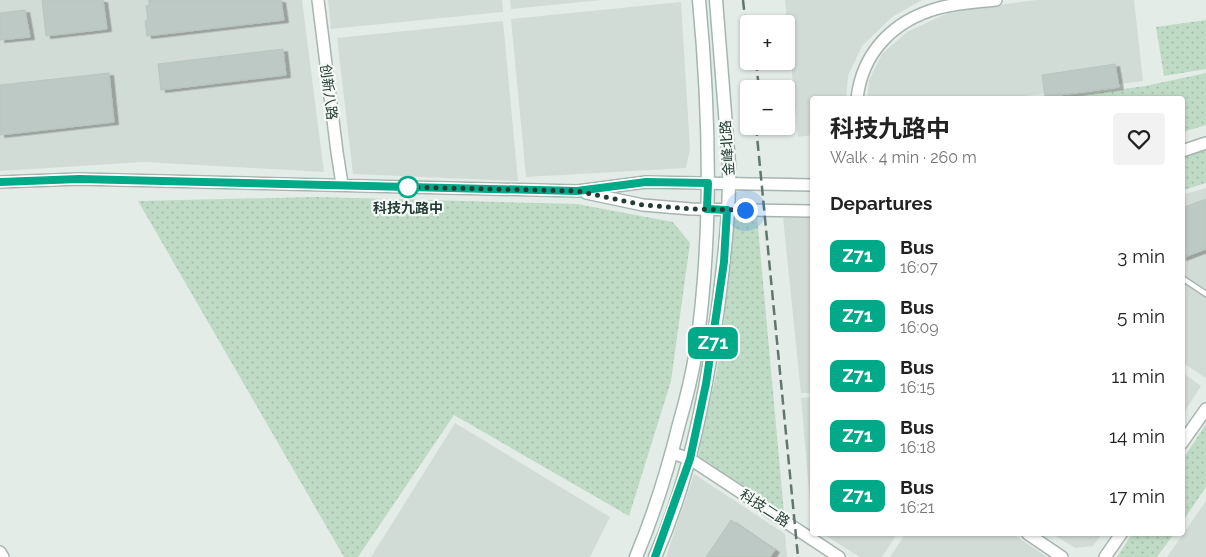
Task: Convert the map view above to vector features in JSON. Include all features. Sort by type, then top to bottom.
[{"type":"main road","name":"金峰北路","points":[[636,557],[672,453],[696,352],[702,297],[708,183],[708,123],[699,0]]},
{"type":"main road","name":"金峰北路","points":[[655,557],[690,459],[710,368],[724,262],[729,183],[716,0]]},
{"type":"street","name":"创新八路","points":[[318,0],[342,184]]},
{"type":"street","points":[[858,96],[862,72],[871,56],[890,32],[922,13],[941,7],[996,0]]},
{"type":"street","points":[[1185,151],[1206,143]]},
{"type":"street","points":[[0,182],[79,179],[577,191],[646,182],[810,185]]},
{"type":"street","points":[[577,191],[643,205],[727,210],[810,210]]},
{"type":"street","points":[[1185,439],[1206,408]]},
{"type":"street","name":"科技二路","points":[[672,453],[690,459],[839,557]]},
{"type":"street","points":[[1031,536],[1062,557]]},
{"type":"street","points":[[1106,557],[1120,536]]},
{"type":"street","points":[[0,552],[3,557]]},
{"type":"lane","points":[[1185,280],[1206,294]]},
{"type":"shaded area","points":[[0,0],[302,0],[324,172],[144,162],[0,171]]},
{"type":"shaded area","points":[[328,0],[502,0],[503,12],[331,29]]},
{"type":"shaded area","points":[[510,0],[602,0],[511,9]]},
{"type":"shaded area","points":[[785,0],[922,0],[892,17],[862,46],[848,76],[846,96],[810,96],[810,135],[798,137],[795,80],[793,80],[792,70],[795,70],[795,15],[786,15]]},
{"type":"shaded area","points":[[1037,0],[1134,0],[1143,81],[1025,96],[867,96],[869,80],[882,54],[907,32],[952,11]]},
{"type":"shaded area","points":[[681,2],[690,149],[686,168],[526,177],[511,19]]},
{"type":"shaded area","points":[[503,21],[518,181],[353,174],[337,38]]},
{"type":"shaded area","points":[[1206,188],[1206,378],[1185,364],[1185,194]]},
{"type":"shaded area","points":[[783,218],[810,218],[810,393],[801,393]]},
{"type":"shaded area","points":[[1185,374],[1201,386],[1185,411]]},
{"type":"shaded area","points":[[810,397],[810,502],[801,398]]},
{"type":"shaded area","points":[[455,423],[610,517],[590,557],[371,557]]},
{"type":"shaded area","points":[[694,474],[785,534],[787,557],[666,557]]},
{"type":"shaded area","points":[[1206,501],[1206,557],[1167,557],[1182,536],[1185,536],[1185,531]]},
{"type":"shaded area","points":[[826,536],[896,536],[882,557],[860,557]]},
{"type":"shaded area","points":[[904,536],[1016,536],[1047,557],[890,557]]},
{"type":"shaded area","points":[[1056,536],[1100,536],[1093,546],[1075,548]]},
{"type":"green space","points":[[1206,20],[1206,69],[1164,76],[1156,27]]},
{"type":"green space","points":[[1206,73],[1206,125],[1185,131],[1185,96],[1073,96],[1145,86]]},
{"type":"green space","points":[[1206,149],[1206,183],[1185,189],[1185,156]]},
{"type":"green space","points":[[316,197],[577,204],[673,222],[690,243],[671,381],[629,516],[454,415],[358,557],[344,557],[138,201]]},
{"type":"green space","points":[[731,215],[757,216],[784,513],[698,456],[717,370],[724,323]]},
{"type":"green space","points":[[1206,424],[1206,487],[1185,518],[1185,456]]},
{"type":"green space","points":[[1131,536],[1173,536],[1157,557],[1117,557]]},
{"type":"building","points":[[42,0],[103,0],[107,29],[46,36]]},
{"type":"building","points":[[149,0],[281,0],[284,20],[147,36],[145,21],[148,20],[146,6],[149,5]]},
{"type":"building","points":[[25,10],[30,37],[0,40],[0,13]]},
{"type":"building","points":[[283,49],[286,75],[161,90],[158,64]]},
{"type":"building","points":[[1115,64],[1119,87],[1045,96],[1042,75]]},
{"type":"building","points":[[109,73],[114,122],[0,135],[0,85]]},
{"type":"building","points":[[1206,199],[1206,249],[1185,257],[1185,207]]},
{"type":"building","points":[[731,520],[775,550],[770,557],[706,557]]},
{"type":"railway","points":[[743,0],[745,15]]},
{"type":"railway","points":[[757,70],[758,80]]},
{"type":"railway","points":[[757,135],[798,557]]},
{"type":"bus line","name":"Z71","points":[[0,182],[79,179],[577,191],[646,182],[708,183],[707,209],[727,210],[724,262],[710,368],[690,459],[655,557]]},
{"type":"place","name":"科技九路中","points":[[408,187]]},
{"type":"route","points":[[408,187],[404,187],[577,191],[643,205],[691,209],[745,210]]}]
